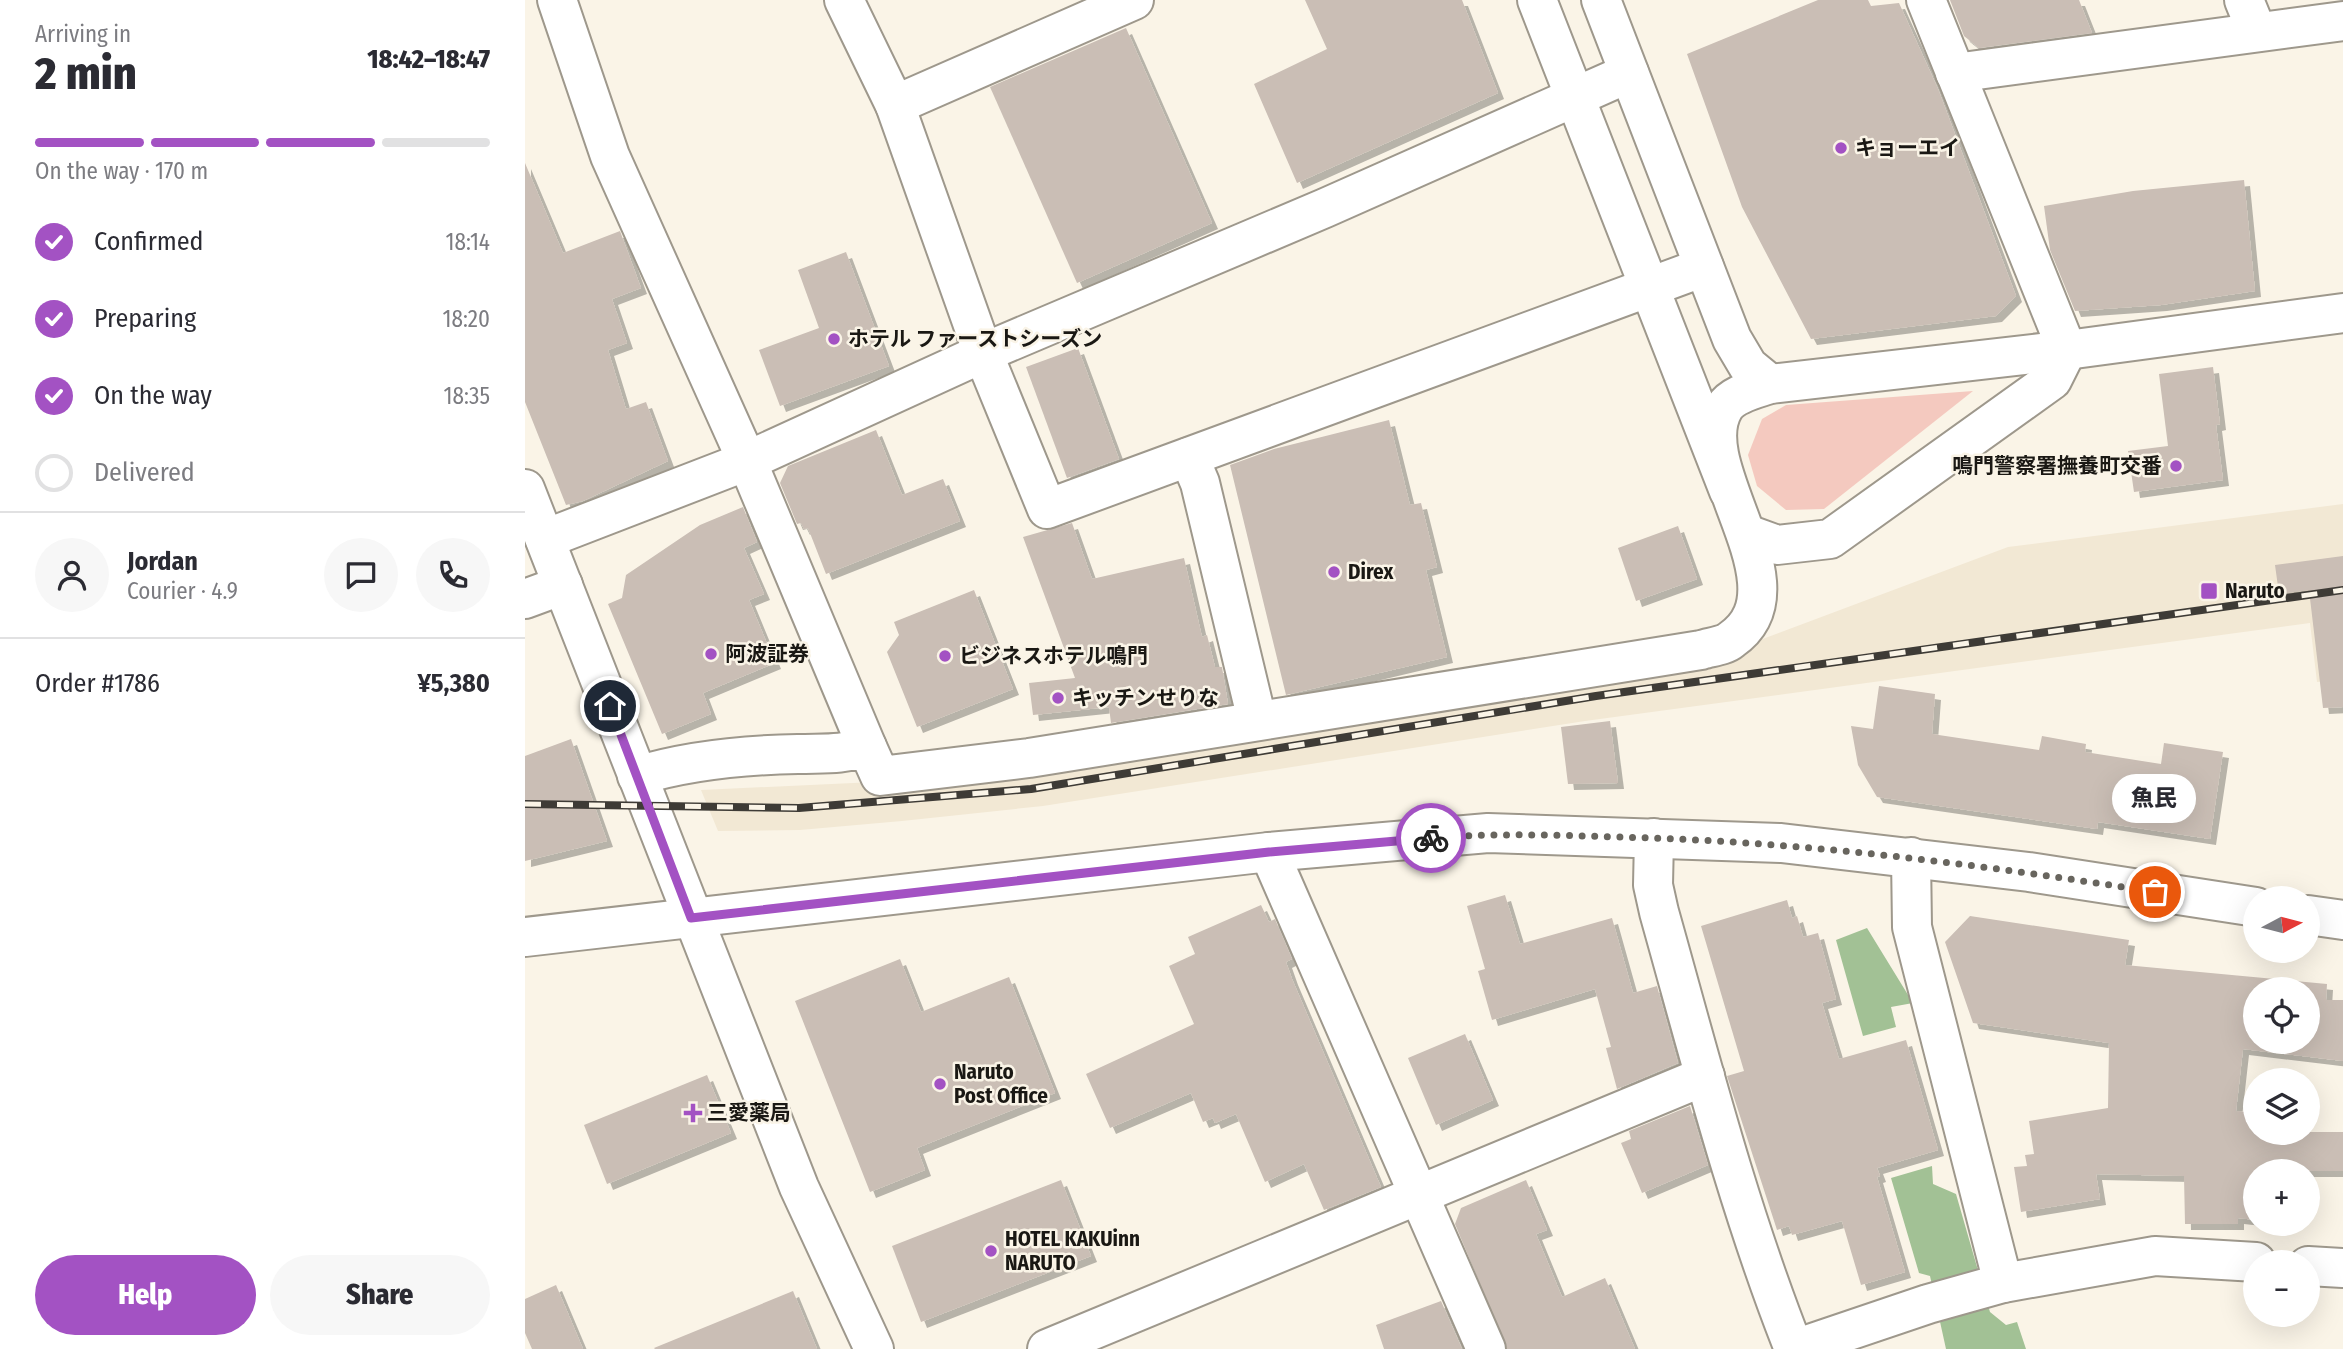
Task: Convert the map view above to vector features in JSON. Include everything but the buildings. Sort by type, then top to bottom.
[{"type":"main road","points":[[557,0],[610,156],[747,461],[880,776],[1030,758],[1701,650],[1730,641],[1749,623],[1755,599],[1756,572],[1747,534],[1648,288],[1537,0]]},
{"type":"main road","points":[[845,0],[895,105],[983,353],[1047,509],[1704,267]]},
{"type":"main road","points":[[895,105],[1135,0]]},
{"type":"main road","points":[[1601,0],[1732,339],[1748,366],[1770,384]]},
{"type":"main road","points":[[1747,534],[1777,545],[1830,539],[2052,380],[2067,350],[1926,0]]},
{"type":"main road","points":[[1955,73],[2250,16],[2343,21]]},
{"type":"main road","points":[[545,539],[747,461],[983,353],[1338,202],[1629,73]]},
{"type":"main road","points":[[1729,491],[1719,452],[1717,424],[1724,406],[1743,393],[1770,384],[2067,350],[2343,313]]},
{"type":"main road","points":[[1189,457],[1200,483],[1257,720]]},
{"type":"main road","points":[[525,489],[691,918],[799,1187],[874,1349]]},
{"type":"main road","points":[[525,599],[563,585]]},
{"type":"main road","points":[[637,776],[679,763],[798,754],[842,755],[867,747]]},
{"type":"main road","points":[[525,937],[1269,852],[1488,833],[1781,843],[1910,857],[2243,905]]},
{"type":"main road","points":[[1654,838],[1653,885],[1659,912],[1705,1076],[1777,1307],[1795,1349],[1928,1304],[1996,1285],[2155,1256],[2243,1261]]},
{"type":"main road","points":[[1269,852],[1486,1349]]},
{"type":"main road","points":[[1910,857],[1912,927],[1996,1285]]},
{"type":"main road","points":[[2321,917],[2343,920]]},
{"type":"main road","points":[[1047,1349],[1705,1076]]},
{"type":"main road","points":[[2320,1267],[2343,1268]]},
{"type":"shaded area","points":[[1973,391],[1824,509],[1786,510],[1757,486],[1748,455],[1762,419],[1786,405]]},
{"type":"shaded area","points":[[2343,504],[2343,679],[2317,682],[2310,623],[1585,721],[1043,806],[902,821],[800,830],[718,831],[701,790],[896,781],[1709,659],[2008,547]]},
{"type":"shaded area","points":[[1867,928],[1913,1003],[1891,1007],[1896,1027],[1863,1036],[1836,940]]},
{"type":"shaded area","points":[[1932,1166],[1933,1184],[1956,1194],[1990,1312],[2006,1325],[2017,1322],[2026,1349],[1946,1349],[1930,1276],[1919,1273],[1891,1178]]},
{"type":"railway","points":[[525,804],[799,808],[1031,789],[1596,696],[2343,590]]},
{"type":"way so far","points":[[1431,838],[1488,833],[1781,843],[2029,872],[2155,892]]},
{"type":"place","name":"キョーエイ","points":[[1841,148]]},
{"type":"place","name":"ホテル ファーストシーズン","points":[[834,339]]},
{"type":"place","name":"鳴門警察署撫養町交番","points":[[2176,466]]},
{"type":"place","name":"Direx","points":[[1334,572]]},
{"type":"place","name":"Naruto","points":[[2209,591]]},
{"type":"place","name":"阿波証券","points":[[711,654]]},
{"type":"place","name":"ビジネスホテル鳴門","points":[[945,656]]},
{"type":"place","name":"キッチンせりな","points":[[1058,698]]},
{"type":"place","name":"魚民","points":[[2155,892]]},
{"type":"place","name":"Naruto Post Office","points":[[940,1084]]},
{"type":"place","name":"三愛薬局","points":[[693,1113]]},
{"type":"place","name":"HOTEL KAKUinn NARUTO","points":[[991,1251]]},
{"type":"route","points":[[610,706],[691,918],[782,910],[1269,852],[1431,838]]}]
